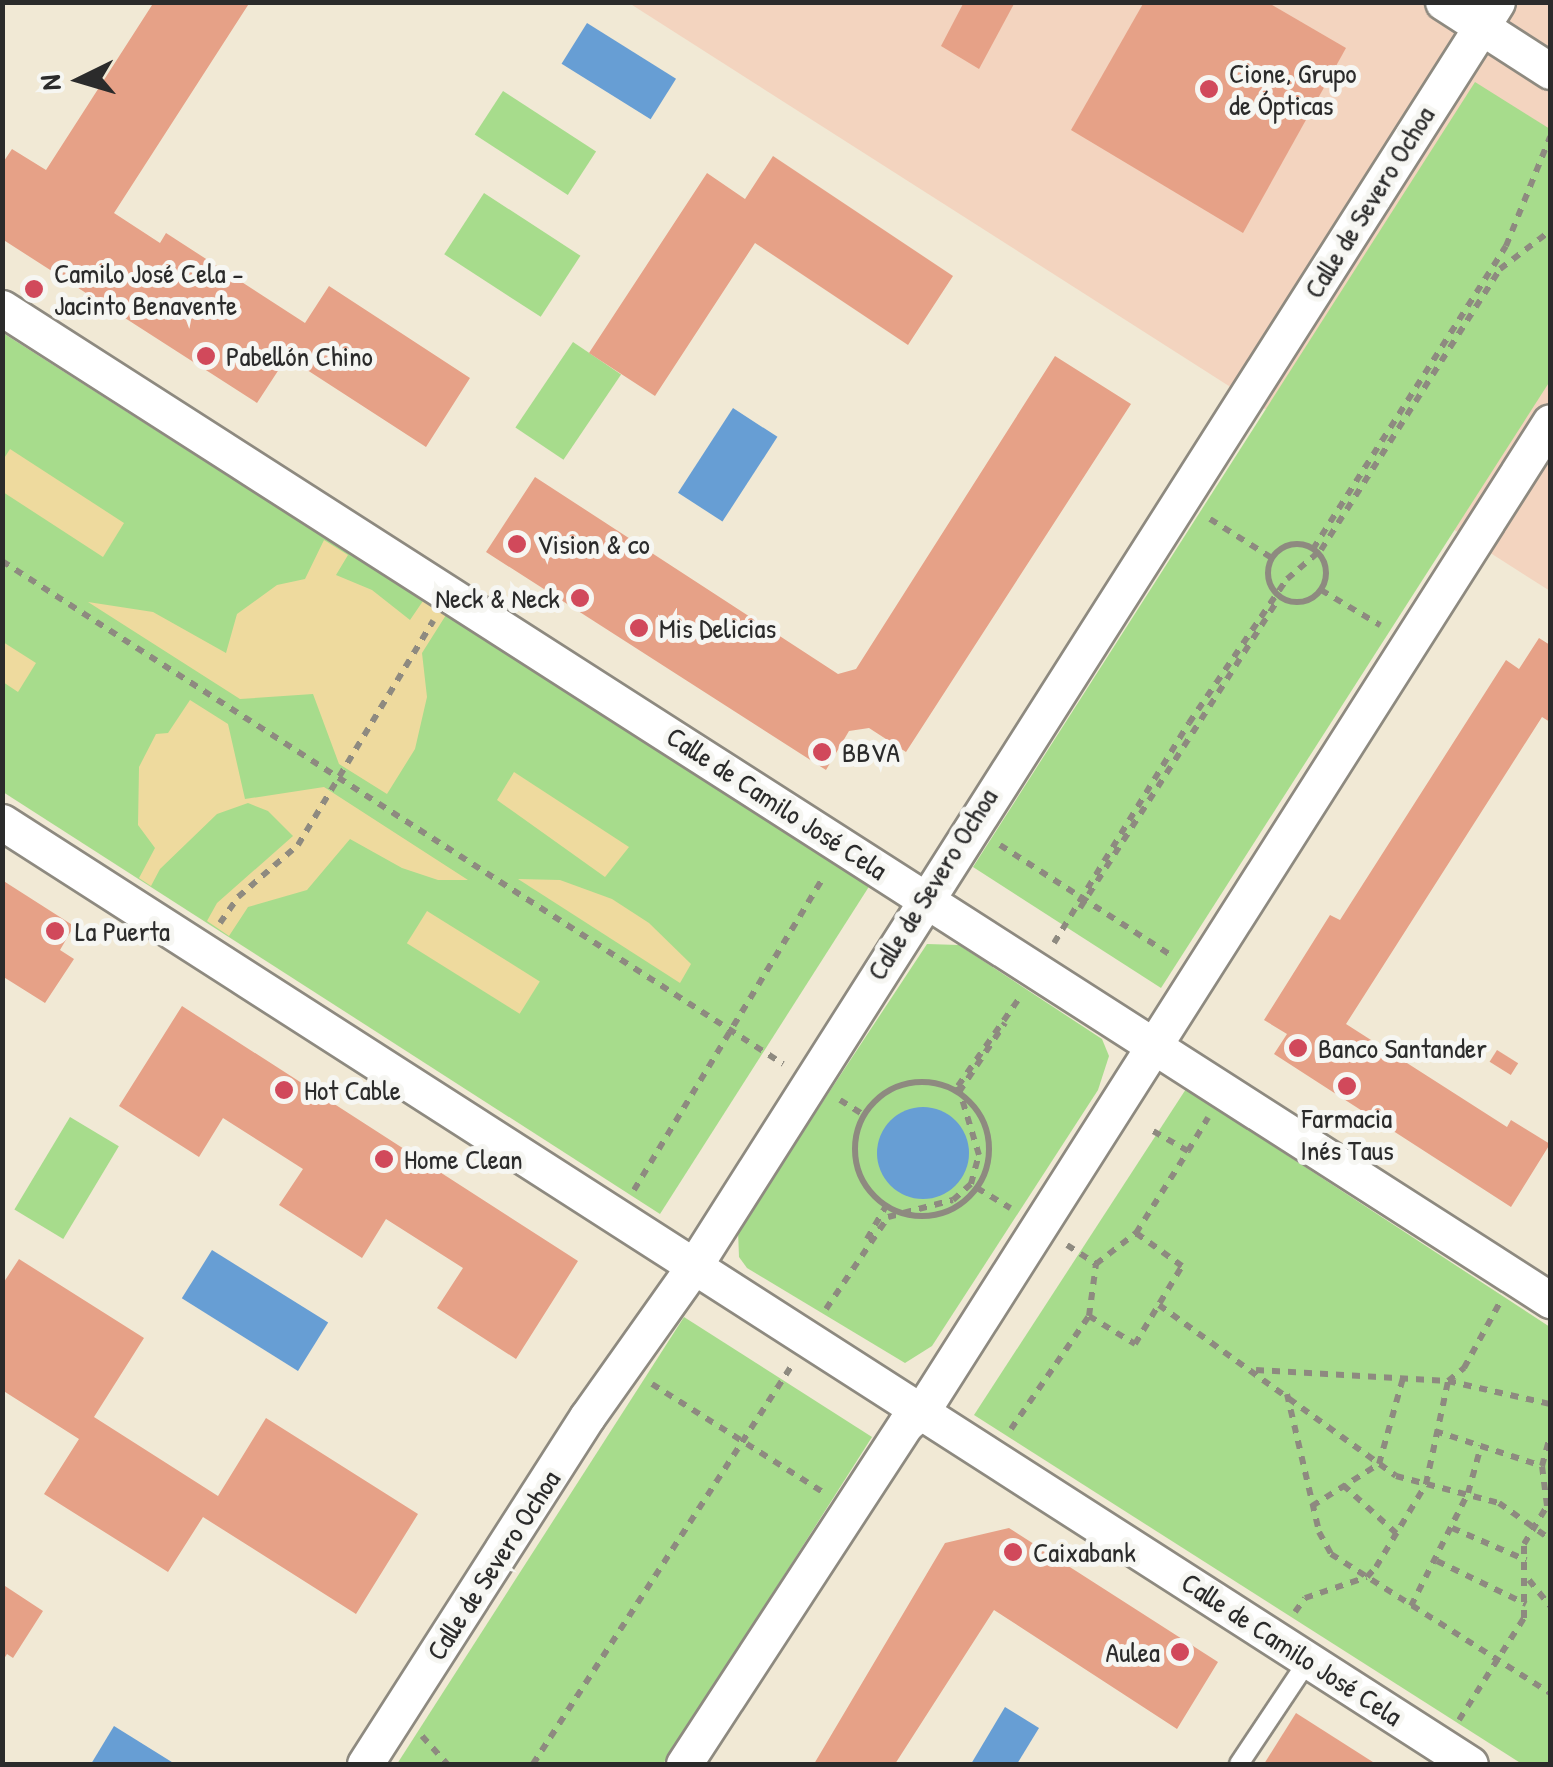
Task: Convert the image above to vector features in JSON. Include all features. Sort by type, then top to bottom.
[{"type":"street","points":[[1443,2],[1489,15],[1550,71]]},
{"type":"street","name":"Calle de Severo Ochoa","points":[[365,1764],[624,1366],[694,1266],[923,896],[1489,15]]},
{"type":"street","name":"Calle de Camilo José Cela","points":[[2,308],[1550,1300]]},
{"type":"street","points":[[684,1764],[850,1509],[923,1409],[1550,422]]},
{"type":"street","name":"Calle de Camilo José Cela","points":[[2,822],[923,1409],[1456,1756]]},
{"type":"lane","points":[[1239,1764],[1308,1659]]},
{"type":"path","points":[[1315,551],[1506,246],[1550,137]]},
{"type":"path","points":[[958,1092],[1278,595],[1315,551],[1500,269],[1550,231]]},
{"type":"path","points":[[1179,500],[1272,558]]},
{"type":"path","points":[[1298,544],[1315,551],[1326,575],[1321,590],[1294,602],[1278,595],[1268,572],[1272,558],[1298,544]]},
{"type":"path","points":[[2,561],[864,1115]]},
{"type":"path","points":[[1321,590],[1410,643]]},
{"type":"path","points":[[202,950],[238,897],[298,845],[449,594]]},
{"type":"path","points":[[969,824],[1201,974]]},
{"type":"path","points":[[618,1217],[728,1029],[844,846]]},
{"type":"path","points":[[933,1082],[958,1092],[978,1110],[988,1136],[977,1188],[936,1215],[886,1206],[856,1165],[864,1115],[882,1095],[906,1084],[933,1082]]},
{"type":"path","points":[[533,1764],[877,1230],[888,1217],[953,1200],[971,1184],[979,1155],[958,1092]]},
{"type":"path","points":[[993,1454],[1089,1316],[1096,1264],[1136,1233],[1210,1116]]},
{"type":"path","points":[[1153,1131],[1188,1151]]},
{"type":"path","points":[[809,1337],[886,1206]]},
{"type":"path","points":[[1089,1316],[1134,1344],[1182,1266],[1136,1233]]},
{"type":"path","points":[[1276,1638],[1305,1598],[1367,1577],[1426,1484],[1448,1381],[1464,1368],[1486,1320],[1520,1280]]},
{"type":"path","points":[[1159,1305],[1287,1393],[1396,1476],[1468,1493],[1550,1539]]},
{"type":"path","points":[[624,1366],[850,1509]]},
{"type":"path","points":[[1255,1370],[1448,1381],[1550,1404]]},
{"type":"path","points":[[1312,1506],[1379,1464],[1403,1378]]},
{"type":"path","points":[[1287,1393],[1312,1506],[1332,1554],[1550,1693]]},
{"type":"path","points":[[1435,1431],[1542,1466]]},
{"type":"path","points":[[1456,1756],[1526,1604],[1526,1560],[1533,1527],[1547,1506],[1542,1466],[1550,1437]]},
{"type":"path","points":[[1410,1606],[1437,1560],[1468,1493],[1481,1446]]},
{"type":"path","points":[[1343,1485],[1396,1533]]},
{"type":"path","points":[[1452,1528],[1526,1560]]},
{"type":"path","points":[[1437,1560],[1526,1604]]},
{"type":"path","points":[[1528,1579],[1550,1606]]},
{"type":"shaded area","points":[[629,3],[1550,3],[1550,591]]},
{"type":"green space","points":[[1475,82],[1550,129],[1550,381],[1161,988],[973,867]]},
{"type":"green space","points":[[503,91],[596,151],[568,195],[475,135]]},
{"type":"green space","points":[[484,193],[580,256],[541,317],[444,254]]},
{"type":"green space","points":[[3,333],[870,885],[660,1214],[3,792]]},
{"type":"green space","points":[[573,342],[621,374],[563,460],[515,427]]},
{"type":"green space","points":[[927,944],[959,945],[1102,1039],[1109,1056],[1098,1090],[932,1346],[905,1363],[747,1268],[739,1257],[738,1230]]},
{"type":"green space","points":[[1186,1089],[1550,1327],[1550,1764],[1522,1764],[974,1415]]},
{"type":"green space","points":[[70,1117],[119,1146],[63,1239],[14,1210]]},
{"type":"green space","points":[[684,1317],[872,1437],[701,1706],[663,1764],[397,1764]]},
{"type":"sand","points":[[10,449],[124,523],[103,557],[3,492],[3,460]]},
{"type":"sand","points":[[324,540],[348,555],[336,575],[372,590],[410,620],[423,601],[446,615],[422,653],[427,697],[415,749],[387,794],[339,764],[313,694],[240,699],[88,602],[153,612],[226,653],[237,614],[277,585],[305,579]]},
{"type":"sand","points":[[3,642],[36,663],[18,692],[3,682]]},
{"type":"sand","points":[[190,700],[228,724],[245,799],[324,787],[468,880],[438,880],[402,868],[350,839],[307,890],[248,907],[229,936],[207,921],[217,903],[293,836],[268,811],[248,803],[217,814],[160,869],[151,886],[139,878],[155,848],[138,825],[139,767],[156,734],[168,733]]},
{"type":"sand","points":[[514,772],[629,847],[605,877],[497,800]]},
{"type":"sand","points":[[518,879],[560,880],[612,899],[649,923],[691,964],[680,983]]},
{"type":"sand","points":[[427,911],[540,981],[520,1014],[407,943]]},
{"type":"water","points":[[587,23],[676,79],[651,119],[562,64]]},
{"type":"water","points":[[733,408],[777,437],[722,522],[678,493]]},
{"type":"water","points":[[923,1107],[941,1110],[956,1120],[966,1135],[966,1171],[956,1186],[941,1196],[923,1199],[905,1196],[890,1186],[880,1171],[877,1153],[880,1135],[890,1120],[905,1110]]},
{"type":"water","points":[[212,1250],[328,1323],[298,1371],[182,1298]]},
{"type":"water","points":[[1005,1707],[1039,1728],[1017,1764],[971,1764]]},
{"type":"water","points":[[114,1726],[175,1764],[91,1764]]},
{"type":"building","points":[[154,2],[250,2],[114,213],[160,243],[166,233],[305,323],[329,286],[470,378],[426,447],[287,357],[257,403],[2,239],[2,164],[12,149],[46,170]]},
{"type":"building","points":[[964,2],[1015,2],[979,69],[941,46]]},
{"type":"building","name":"Cione, Grupo de Ópticas","points":[[1144,2],[1267,2],[1346,48],[1243,233],[1071,130]]},
{"type":"building","points":[[773,156],[953,276],[908,345],[755,243],[655,396],[589,353],[707,173],[745,199]]},
{"type":"building","points":[[1055,356],[1131,404],[906,752],[869,728],[849,731],[826,770],[486,552],[535,477],[838,674],[856,669]]},
{"type":"building","points":[[1539,638],[1550,645],[1550,722],[1542,717],[1346,1024],[1507,1127],[1511,1120],[1550,1144],[1511,1207],[1274,1054],[1287,1034],[1264,1020],[1330,915],[1340,920],[1506,660],[1519,669]]},
{"type":"building","points":[[2,880],[74,926],[60,950],[74,959],[45,1003],[2,976]]},
{"type":"building","points":[[182,1006],[578,1261],[516,1359],[437,1308],[463,1268],[386,1219],[362,1258],[279,1205],[303,1169],[223,1118],[199,1157],[119,1106]]},
{"type":"building","points":[[1497,1050],[1518,1063],[1511,1075],[1490,1062]]},
{"type":"building","points":[[19,1259],[144,1338],[94,1417],[218,1496],[266,1418],[418,1514],[356,1614],[203,1517],[168,1572],[44,1494],[79,1439],[2,1390],[2,1285]]},
{"type":"building","points":[[1009,1528],[1218,1662],[1177,1729],[994,1610],[895,1764],[814,1764],[945,1543]]},
{"type":"building","points":[[2,1584],[43,1611],[13,1658],[7,1654],[2,1662]]},
{"type":"building","points":[[1296,1713],[1376,1764],[1264,1764]]},
{"type":"place","name":"Cione, Grupo de Ópticas","points":[[1209,89]]},
{"type":"place","name":"Camilo José Cela - Jacinto Benavente","points":[[34,289]]},
{"type":"place","name":"Pabellón Chino","points":[[206,356]]},
{"type":"place","name":"Vision & co","points":[[517,544]]},
{"type":"place","name":"Neck & Neck","points":[[580,598]]},
{"type":"place","name":"Mis Delicias","points":[[639,628]]},
{"type":"place","name":"BBVA","points":[[822,752]]},
{"type":"place","name":"La Puerta","points":[[55,931]]},
{"type":"place","name":"Banco Santander","points":[[1298,1048]]},
{"type":"place","name":"Farmacia Inés Taus","points":[[1347,1086]]},
{"type":"place","name":"Hot Cable","points":[[284,1090]]},
{"type":"place","name":"Home Clean","points":[[384,1159]]},
{"type":"place","name":"Caixabank","points":[[1013,1552]]},
{"type":"place","name":"Aulea","points":[[1180,1652]]}]
